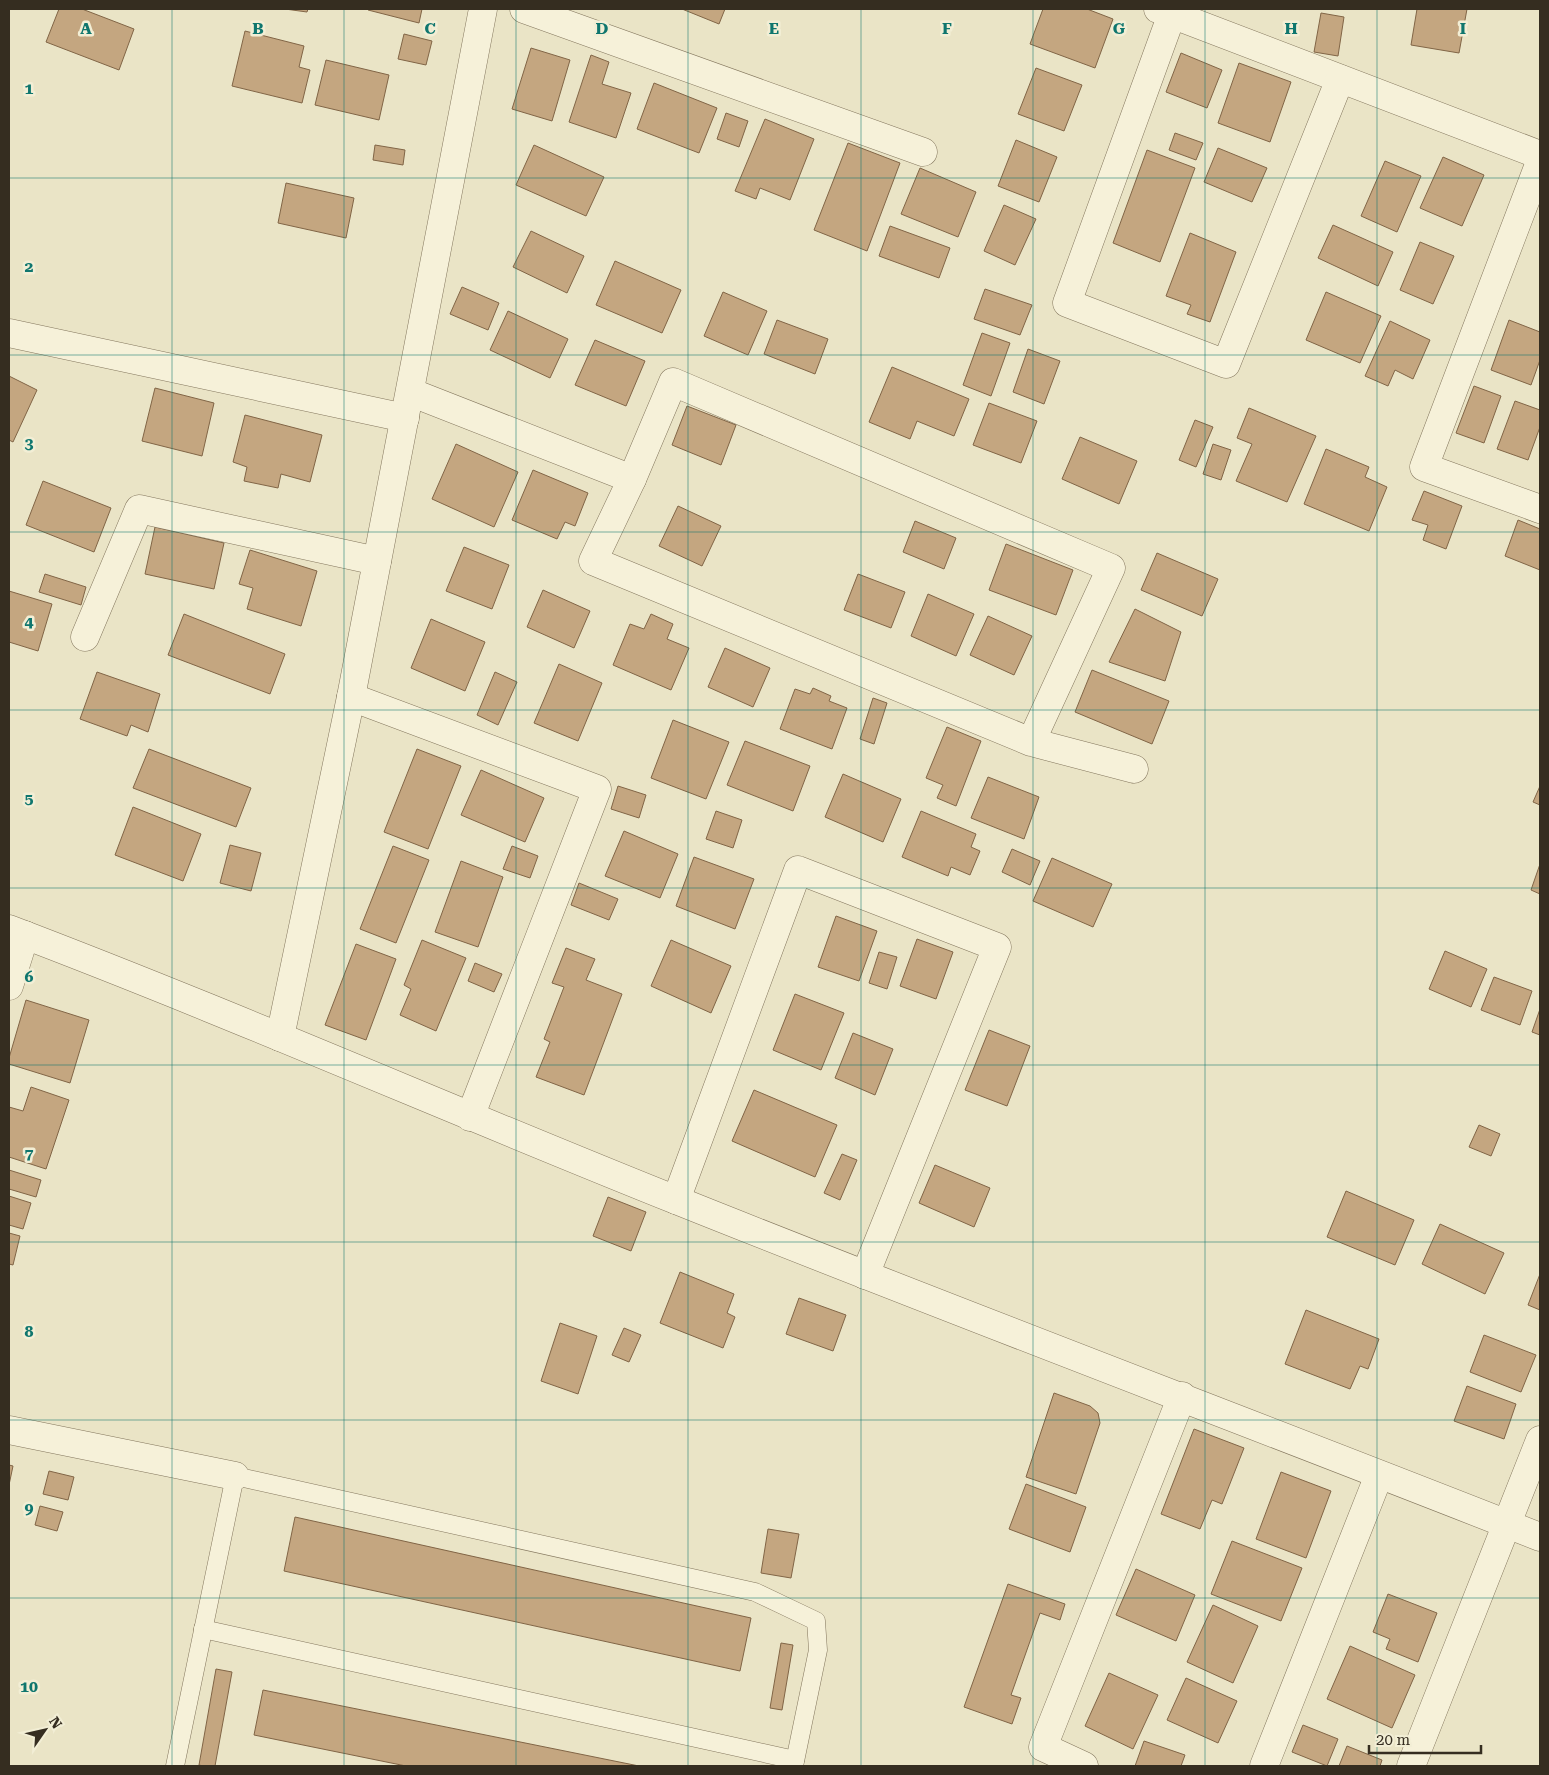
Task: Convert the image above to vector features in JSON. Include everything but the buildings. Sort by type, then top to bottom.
[{"type":"street","points":[[280,1037],[378,561],[483,9]]},
{"type":"street","points":[[524,9],[923,152]]},
{"type":"street","points":[[1340,79],[1226,364],[1067,304],[1165,12],[1202,17],[1340,79],[1540,155]]},
{"type":"street","points":[[1540,162],[1424,467],[1540,509]]},
{"type":"street","points":[[9,333],[405,418]]},
{"type":"street","points":[[1031,742],[1111,568],[673,382],[632,479],[594,561],[1031,742],[1134,769]]},
{"type":"street","points":[[410,392],[632,479]]},
{"type":"street","points":[[85,638],[139,509],[378,561]]},
{"type":"street","points":[[351,697],[597,790],[470,1117]]},
{"type":"street","points":[[676,1200],[798,870],[997,947],[865,1275]]},
{"type":"street","points":[[9,986],[17,932],[280,1037],[470,1117],[676,1200],[1540,1537]]},
{"type":"street","points":[[1084,1766],[1043,1747],[1182,1396]]},
{"type":"street","points":[[9,1430],[235,1476]]},
{"type":"street","points":[[1412,1766],[1540,1440]]},
{"type":"street","points":[[1264,1766],[1379,1475]]},
{"type":"lane","points":[[174,1766],[235,1476],[754,1592],[816,1621],[818,1650],[795,1763],[203,1629]]}]
